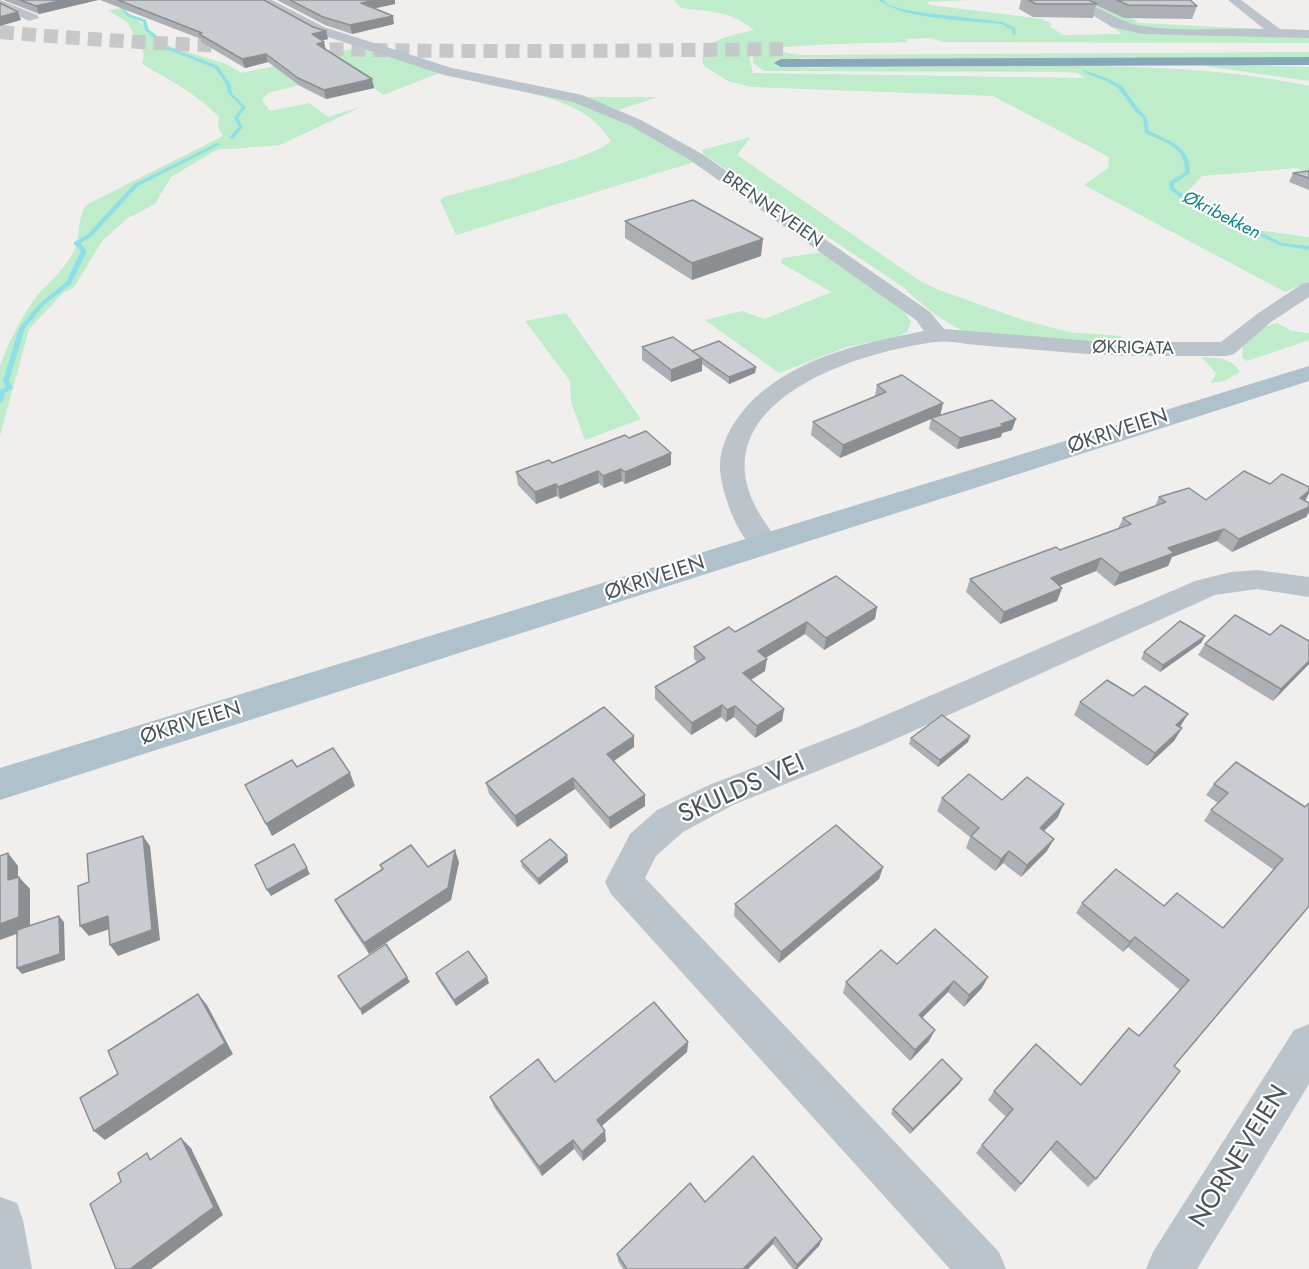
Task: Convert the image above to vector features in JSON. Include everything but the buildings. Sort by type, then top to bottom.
[{"type":"highway","points":[[1273,76],[1191,67],[782,56],[1309,47]]},
{"type":"highway","points":[[1063,62],[1309,61]]},
{"type":"main road","name":"ØKRIVEIEN","points":[[0,784],[1309,373]]},
{"type":"street","name":"BRENNEVEIEN","points":[[263,0],[320,30],[449,72],[577,98],[636,123],[696,157],[822,243],[923,316],[938,335]]},
{"type":"street","points":[[1074,0],[1108,21],[1143,30],[1309,34]]},
{"type":"street","points":[[1234,0],[1278,34]]},
{"type":"street","points":[[0,3],[33,18]]},
{"type":"street","name":"ØKRIGATA","points":[[938,335],[1104,349],[1226,349],[1264,318],[1309,288]]},
{"type":"street","points":[[765,543],[745,514],[733,479],[732,458],[735,446],[741,431],[758,408],[785,386],[829,363],[875,348],[938,335]]},
{"type":"street","name":"SKULDS VEI","points":[[982,1269],[624,882],[643,845],[670,821],[721,795],[870,736],[1224,581],[1268,578],[1309,587]]},
{"type":"street","name":"NORNEVEIEN","points":[[1170,1269],[1309,1045]]},
{"type":"street","points":[[0,1220],[8,1269]]},
{"type":"green space","points":[[674,0],[971,0],[927,2],[930,5],[1043,19],[1063,35],[1122,34],[1107,24],[1126,30],[1309,36],[1309,43],[943,42],[931,38],[906,39],[907,42],[814,45],[773,50],[799,55],[1309,52],[1309,59],[801,58],[776,62],[795,67],[1092,66],[1146,68],[1201,71],[1309,86],[1309,175],[1297,168],[1202,176],[1186,193],[1221,209],[1236,223],[1250,229],[1309,237],[1309,281],[1285,292],[1084,185],[1108,168],[1109,157],[993,96],[751,87],[728,81],[704,66],[703,57],[706,49],[720,39],[754,30],[728,15],[681,8]],"holes":[[[748,51],[753,53],[753,63],[764,71],[1065,72],[1077,73],[1085,78],[753,73]]]},
{"type":"green space","points":[[1078,0],[1098,0],[1140,23],[1258,29],[1253,32],[1181,32],[1125,24]]},
{"type":"green space","points":[[122,8],[171,47],[226,64],[242,73],[361,47],[439,73],[383,95],[374,88],[339,75],[268,93],[262,100],[270,111],[309,103],[328,117],[363,106],[280,145],[216,150],[171,177],[155,204],[128,218],[103,240],[74,287],[63,293],[29,329],[0,436],[0,367],[3,358],[18,326],[37,296],[63,268],[73,253],[81,216],[86,205],[223,136],[218,127],[219,117],[202,101],[142,64],[144,54],[128,23],[108,10]]},
{"type":"green space","points":[[1203,64],[1309,67],[1309,81],[1205,66]]},
{"type":"green space","points":[[469,80],[550,93],[627,122],[694,162],[456,235],[440,200],[444,197],[560,164],[601,148],[611,141],[599,125],[584,113],[566,104]]},
{"type":"green space","points":[[658,97],[619,110],[587,98]]},
{"type":"green space","points":[[751,137],[737,155],[920,281],[1023,320],[1069,332],[1120,336],[1128,343],[1122,345],[967,333],[933,313],[903,287],[703,154],[702,150]]},
{"type":"green space","points":[[825,252],[905,312],[911,322],[907,332],[896,337],[847,347],[779,373],[705,320],[742,311],[765,319],[831,292],[781,263],[782,258]]},
{"type":"green space","points":[[566,313],[641,419],[585,440],[571,402],[570,381],[525,321]]},
{"type":"green space","points":[[1277,323],[1292,331],[1309,333],[1309,340],[1247,361],[1242,358],[1243,345],[1265,327]]},
{"type":"green space","points":[[1201,357],[1228,361],[1240,372],[1224,381],[1211,383],[1216,373]]},
{"type":"waterway","name":"Økribekken","points":[[881,0],[901,10],[1002,23],[1014,29],[1014,34]]},
{"type":"waterway","points":[[119,6],[128,15],[145,21],[147,30],[154,35],[159,45],[217,67],[228,84],[230,93],[244,107],[236,118],[241,127],[231,138]]},
{"type":"waterway","name":"Økribekken","points":[[1084,71],[1117,84],[1145,118],[1147,132],[1169,142],[1181,151],[1187,164],[1187,173],[1171,183],[1172,189],[1194,204],[1217,211],[1226,223],[1252,230],[1281,244],[1309,248]]},
{"type":"waterway","points":[[0,401],[2,392],[10,388],[6,381],[22,328],[42,304],[69,283],[84,251],[76,243],[89,236],[136,185],[219,144]]},
{"type":"tunnel","points":[[0,32],[196,45],[293,48],[489,51],[783,49]]}]
